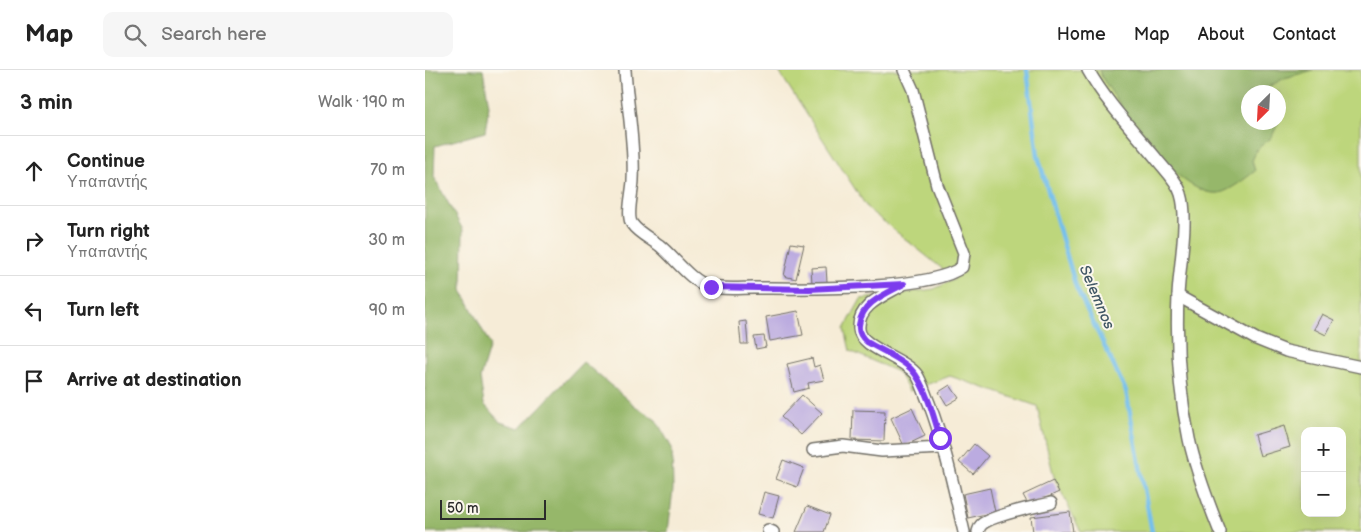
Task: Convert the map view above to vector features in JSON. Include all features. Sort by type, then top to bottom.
[{"type":"street","points":[[625,70],[633,162],[630,221],[634,226],[661,247],[692,276],[711,287],[809,289],[904,284],[957,271],[963,267],[964,254],[937,185],[913,90],[904,70]]},
{"type":"street","points":[[1088,70],[1094,81],[1181,192],[1184,210],[1177,296],[1181,385],[1189,439],[1199,475],[1220,532]]},
{"type":"street","points":[[904,284],[871,303],[861,316],[859,330],[863,339],[901,361],[916,374],[933,416],[943,448],[964,532]]},
{"type":"street","points":[[1177,296],[1256,340],[1286,352],[1361,367]]},
{"type":"street","points":[[813,450],[843,446],[882,451],[943,448]]},
{"type":"street","points":[[978,532],[979,527],[984,523],[1013,512],[1051,503]]},
{"type":"green space","points":[[425,70],[483,70],[489,106],[485,132],[435,146],[434,177],[463,230],[462,290],[490,345],[480,378],[484,404],[500,422],[520,428],[583,362],[635,406],[656,420],[672,448],[673,489],[668,532],[425,532]]},
{"type":"green space","points":[[778,70],[1361,70],[1361,532],[1081,532],[1054,477],[1037,406],[950,376],[909,391],[898,372],[850,351],[845,328],[861,299],[934,289],[955,279],[868,209]]},
{"type":"green space","points":[[1099,70],[1313,70],[1285,78],[1272,85],[1241,85],[1241,130],[1275,130],[1271,138],[1257,149],[1252,161],[1255,171],[1243,181],[1219,193],[1203,190],[1186,181],[1169,167],[1137,129],[1102,78]]},
{"type":"building","points":[[791,243],[804,245],[796,279],[784,276]]},
{"type":"building","points":[[826,267],[827,282],[812,283],[811,268]]},
{"type":"building","points":[[798,311],[803,335],[770,341],[766,317]]},
{"type":"building","points":[[1322,314],[1334,320],[1326,335],[1314,329]]},
{"type":"building","points":[[746,321],[748,344],[741,344],[739,322]]},
{"type":"building","points":[[764,336],[766,347],[756,349],[754,337]]},
{"type":"building","points":[[812,358],[814,367],[820,365],[824,380],[808,383],[809,388],[794,392],[787,364]]},
{"type":"building","points":[[950,385],[959,398],[947,405],[939,392]]},
{"type":"building","points":[[802,395],[822,413],[801,435],[781,417]]},
{"type":"building","points":[[912,408],[925,436],[904,446],[891,418]]},
{"type":"building","points":[[853,410],[885,411],[884,441],[852,440]]},
{"type":"building","points":[[1284,426],[1290,447],[1260,456],[1254,435]]},
{"type":"building","points":[[974,444],[988,456],[973,474],[959,462]]},
{"type":"building","points":[[783,460],[804,468],[797,487],[776,479]]},
{"type":"building","points":[[1053,481],[1059,492],[1029,506],[1023,495]]},
{"type":"building","points":[[990,488],[995,512],[968,518],[963,494]]},
{"type":"building","points":[[764,492],[779,496],[773,518],[758,514]]},
{"type":"building","points":[[807,506],[830,515],[824,532],[796,532]]},
{"type":"building","points":[[1070,512],[1073,532],[1033,532],[1031,517]]},
{"type":"waterway","name":"Selemnos","points":[[1027,70],[1038,156],[1076,287],[1126,391],[1152,532]]},
{"type":"route","points":[[711,287],[809,289],[904,284],[871,303],[861,316],[859,330],[863,339],[901,361],[916,374],[920,380],[940,438]]}]
